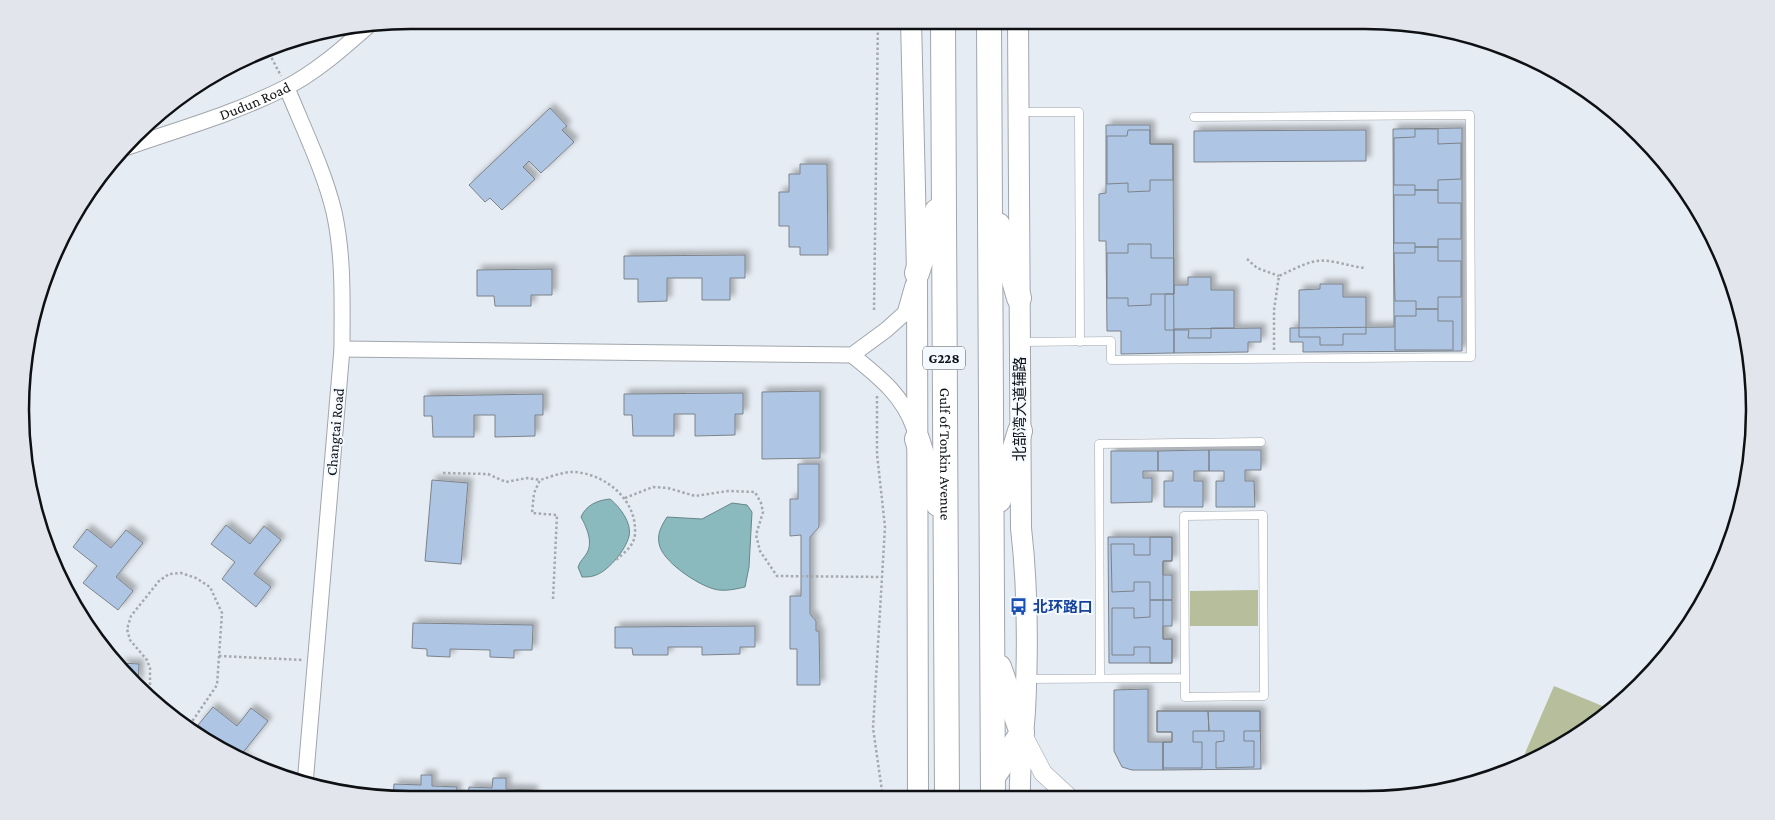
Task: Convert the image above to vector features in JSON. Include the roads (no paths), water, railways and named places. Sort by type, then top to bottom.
[{"type":"highway","name":"Gulf of Tonkin Avenue","points":[[943,29],[947,791]]},
{"type":"highway","points":[[989,29],[993,788]]},
{"type":"highway","points":[[917,274],[944,190]]},
{"type":"highway","points":[[990,197],[1019,298]]},
{"type":"highway","points":[[992,523],[1020,431]]},
{"type":"highway","points":[[917,439],[945,525]]},
{"type":"highway","points":[[992,648],[1022,733],[993,788]]},
{"type":"main road","points":[[911,29],[917,274],[918,791]]},
{"type":"main road","name":"北部湾大道辅路","points":[[1018,29],[1020,528],[1026,570],[1025,679],[1019,759],[1020,791]]},
{"type":"street","name":"Dudun Road","points":[[136,144],[213,120],[287,88],[336,54],[361,32]]},
{"type":"street","name":"Changtai Road","points":[[287,88],[317,161],[334,212],[342,281],[342,349],[306,776]]},
{"type":"street","points":[[342,349],[852,355],[886,330],[905,313],[917,274]]},
{"type":"street","points":[[852,355],[885,382],[897,397],[908,412],[917,439]]},
{"type":"street","points":[[1022,733],[1043,773],[1062,791]]},
{"type":"lane","points":[[1018,112],[1079,112],[1080,342]]},
{"type":"lane","points":[[1020,342],[1111,341],[1111,360],[1471,357],[1470,115],[1194,117]]},
{"type":"lane","points":[[1100,678],[1099,444],[1261,442]]},
{"type":"lane","points":[[1263,515],[1264,696],[1185,697],[1185,678],[1184,516],[1263,515]]},
{"type":"lane","points":[[1025,679],[1185,678]]},
{"type":"water","points":[[610,499],[618,506],[629,526],[627,542],[610,566],[593,576],[582,577],[578,567],[589,549],[589,540],[581,517],[586,509],[593,504]]},
{"type":"water","points":[[732,503],[747,505],[752,512],[749,567],[745,587],[718,590],[699,583],[673,564],[661,550],[659,532],[667,517],[702,519]]},
{"type":"place","name":"北环路口","points":[[1019,607]]}]
